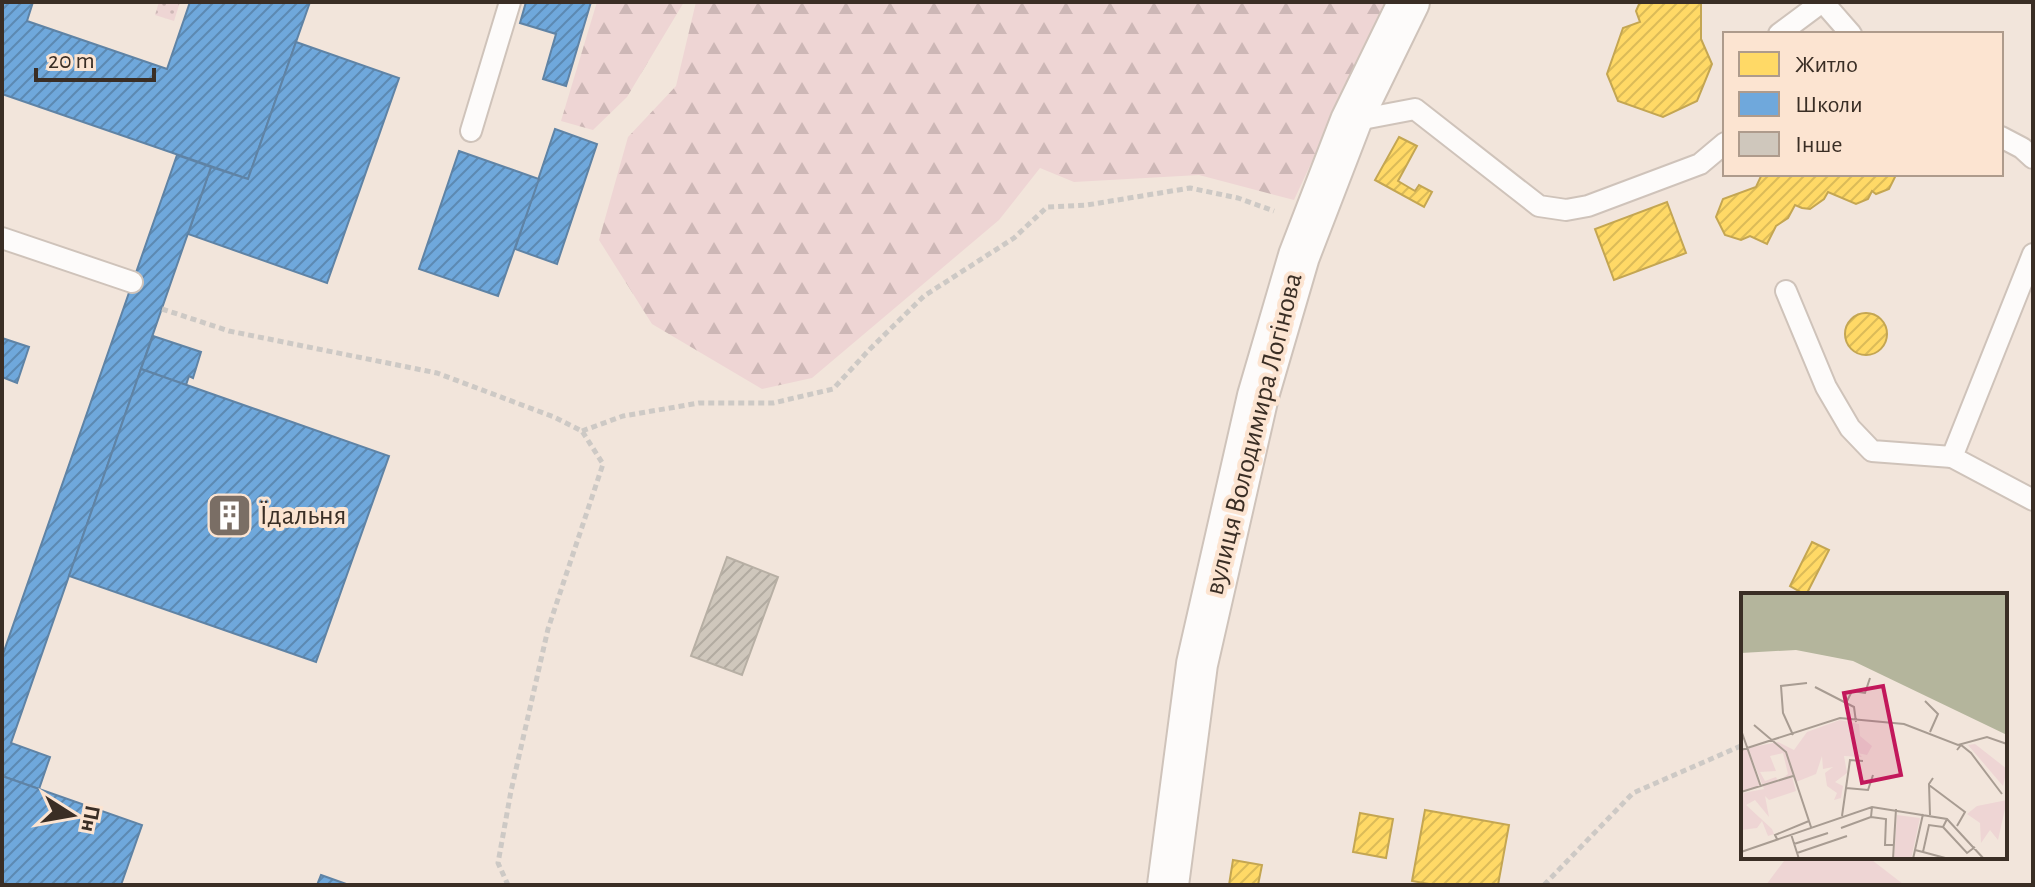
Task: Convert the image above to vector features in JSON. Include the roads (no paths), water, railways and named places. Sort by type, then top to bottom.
[{"type":"street","name":"вулиця Володимира Логінова","points":[[1168,885],[1197,664],[1258,396],[1299,256],[1351,121],[1409,2]]},
{"type":"lane","points":[[471,131],[510,2]]},
{"type":"lane","points":[[1782,32],[1822,2],[1849,32]]},
{"type":"lane","points":[[1351,121],[1415,109],[1539,206],[1566,210],[1588,206],[1700,164],[1723,145]]},
{"type":"lane","points":[[2003,138],[2033,158]]},
{"type":"lane","points":[[2,238],[132,282]]},
{"type":"lane","points":[[1952,457],[2033,254]]},
{"type":"lane","points":[[1786,291],[1826,387],[1850,428],[1872,451],[1952,457],[2033,500]]},
{"type":"place","name":"Їдальня","points":[[229,516]]}]
